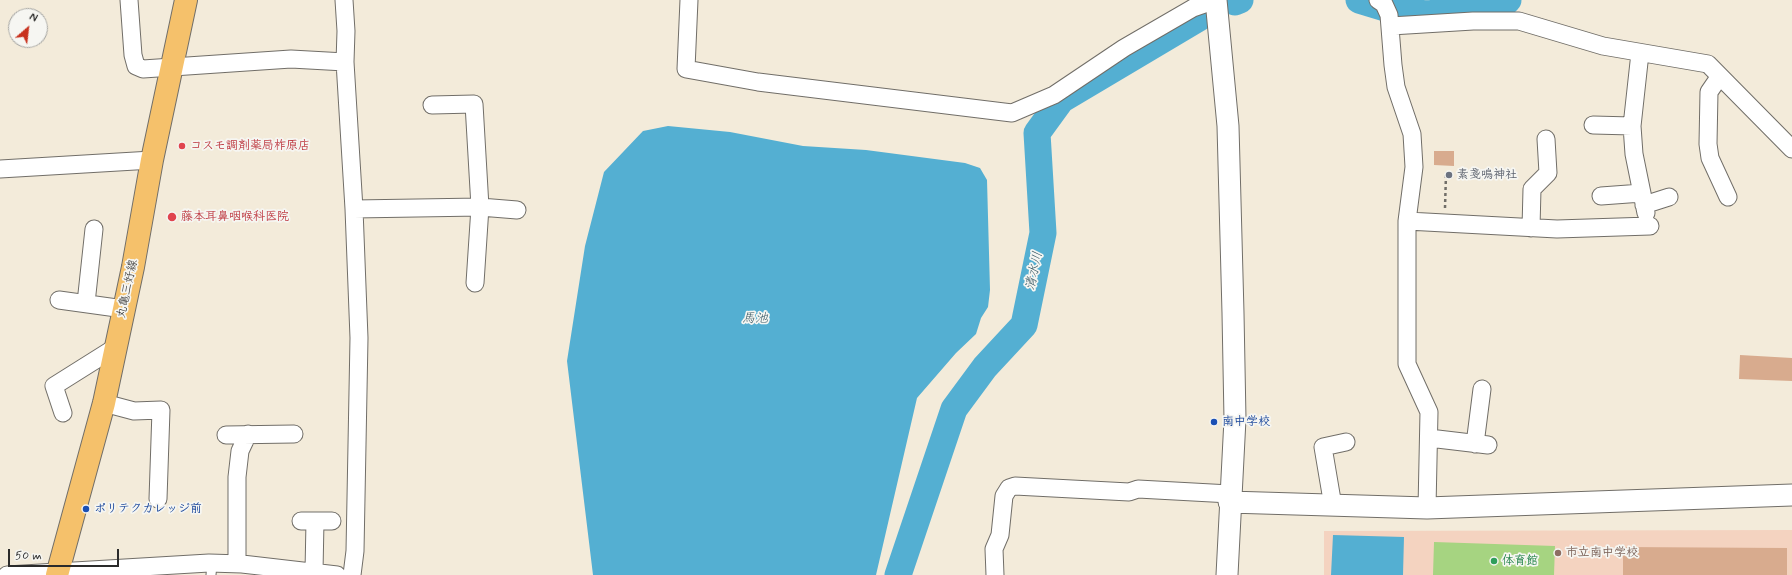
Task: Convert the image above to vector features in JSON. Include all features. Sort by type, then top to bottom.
[{"type":"main road","name":"丸亀三好線","points":[[57,574],[104,402],[124,309],[152,160],[186,0]]},
{"type":"street","points":[[129,0],[133,55],[136,66],[143,69],[291,59],[345,62]]},
{"type":"street","points":[[344,0],[346,31],[345,62],[354,209],[359,338],[355,551],[352,575]]},
{"type":"street","points":[[689,0],[686,69],[758,82],[1012,113],[1054,95],[1124,48],[1193,8],[1216,0],[1228,126],[1233,306],[1234,419],[1227,575]]},
{"type":"street","points":[[1427,508],[1430,438],[1429,412],[1407,364],[1407,221],[1414,167],[1412,134],[1396,87],[1386,11],[1473,21],[1519,21],[1603,46],[1708,64],[1792,149]]},
{"type":"street","points":[[1640,53],[1632,126],[1634,154],[1645,209]]},
{"type":"street","points":[[1720,76],[1709,92],[1708,144],[1710,158],[1728,197]]},
{"type":"street","points":[[432,105],[474,104],[480,207],[475,283]]},
{"type":"street","points":[[1594,125],[1632,126]]},
{"type":"street","points":[[1531,228],[1532,189],[1548,173],[1546,139]]},
{"type":"street","points":[[0,169],[152,160]]},
{"type":"street","points":[[1601,196],[1645,209]]},
{"type":"street","points":[[1407,221],[1557,229],[1645,209],[1669,197]]},
{"type":"street","points":[[354,209],[480,207],[517,210]]},
{"type":"street","points":[[86,303],[94,229]]},
{"type":"street","points":[[59,300],[124,309]]},
{"type":"street","points":[[63,412],[54,386],[116,347]]},
{"type":"street","points":[[1430,438],[1482,444],[1482,390]]},
{"type":"street","points":[[104,402],[134,411],[161,410],[168,436],[158,499]]},
{"type":"street","points":[[237,564],[237,477],[240,451],[248,434]]},
{"type":"street","points":[[226,435],[294,434]]},
{"type":"street","points":[[1333,506],[1323,447],[1346,442]]},
{"type":"street","points":[[995,575],[994,548],[1000,536],[1004,496],[1009,488],[1015,486],[1129,492],[1138,489],[1333,506],[1427,508],[1792,495]]},
{"type":"street","points":[[314,572],[316,521]]},
{"type":"street","points":[[7,575],[212,569],[237,564],[269,571],[314,572],[337,575]]},
{"type":"path","points":[[1445,222],[1446,174]]},
{"type":"shaded area","name":"市立南中学校","points":[[1792,530],[1792,575],[1324,575],[1324,531]]},
{"type":"green space","name":"体育館","points":[[1434,542],[1555,546],[1554,575],[1433,575]]},
{"type":"water","name":"馬池","points":[[668,126],[730,132],[803,146],[866,150],[965,163],[980,168],[987,180],[990,290],[988,307],[981,318],[976,334],[956,353],[917,398],[876,575],[593,575],[567,361],[585,246],[604,172],[643,131]]},
{"type":"water","points":[[1333,535],[1404,537],[1403,575],[1331,575]]},
{"type":"building","points":[[1434,151],[1454,151],[1454,166],[1434,165]]},
{"type":"building","points":[[1740,355],[1792,358],[1792,381],[1739,379]]},
{"type":"building","points":[[1623,547],[1787,548],[1787,575],[1623,575]]},
{"type":"waterway","name":"清水川","points":[[1235,2],[1240,0]]},
{"type":"waterway","name":"清水川","points":[[1359,0],[1392,10],[1427,14],[1481,8],[1505,3],[1508,0]]},
{"type":"waterway","name":"清水川","points":[[898,575],[954,409],[985,367],[1024,325],[1043,233],[1037,133],[1061,100],[1199,18]]},
{"type":"place","name":"コスモ調剤薬局柞原店","points":[[182,146]]},
{"type":"place","name":"素戔嗚神社","points":[[1449,175]]},
{"type":"place","name":"藤本耳鼻咽喉科医院","points":[[172,217]]},
{"type":"place","name":"南中学校","points":[[1214,422]]},
{"type":"place","name":"ポリテクカレッジ前","points":[[86,509]]},
{"type":"place","name":"市立南中学校","points":[[1558,553]]},
{"type":"place","name":"体育館","points":[[1494,561]]}]
